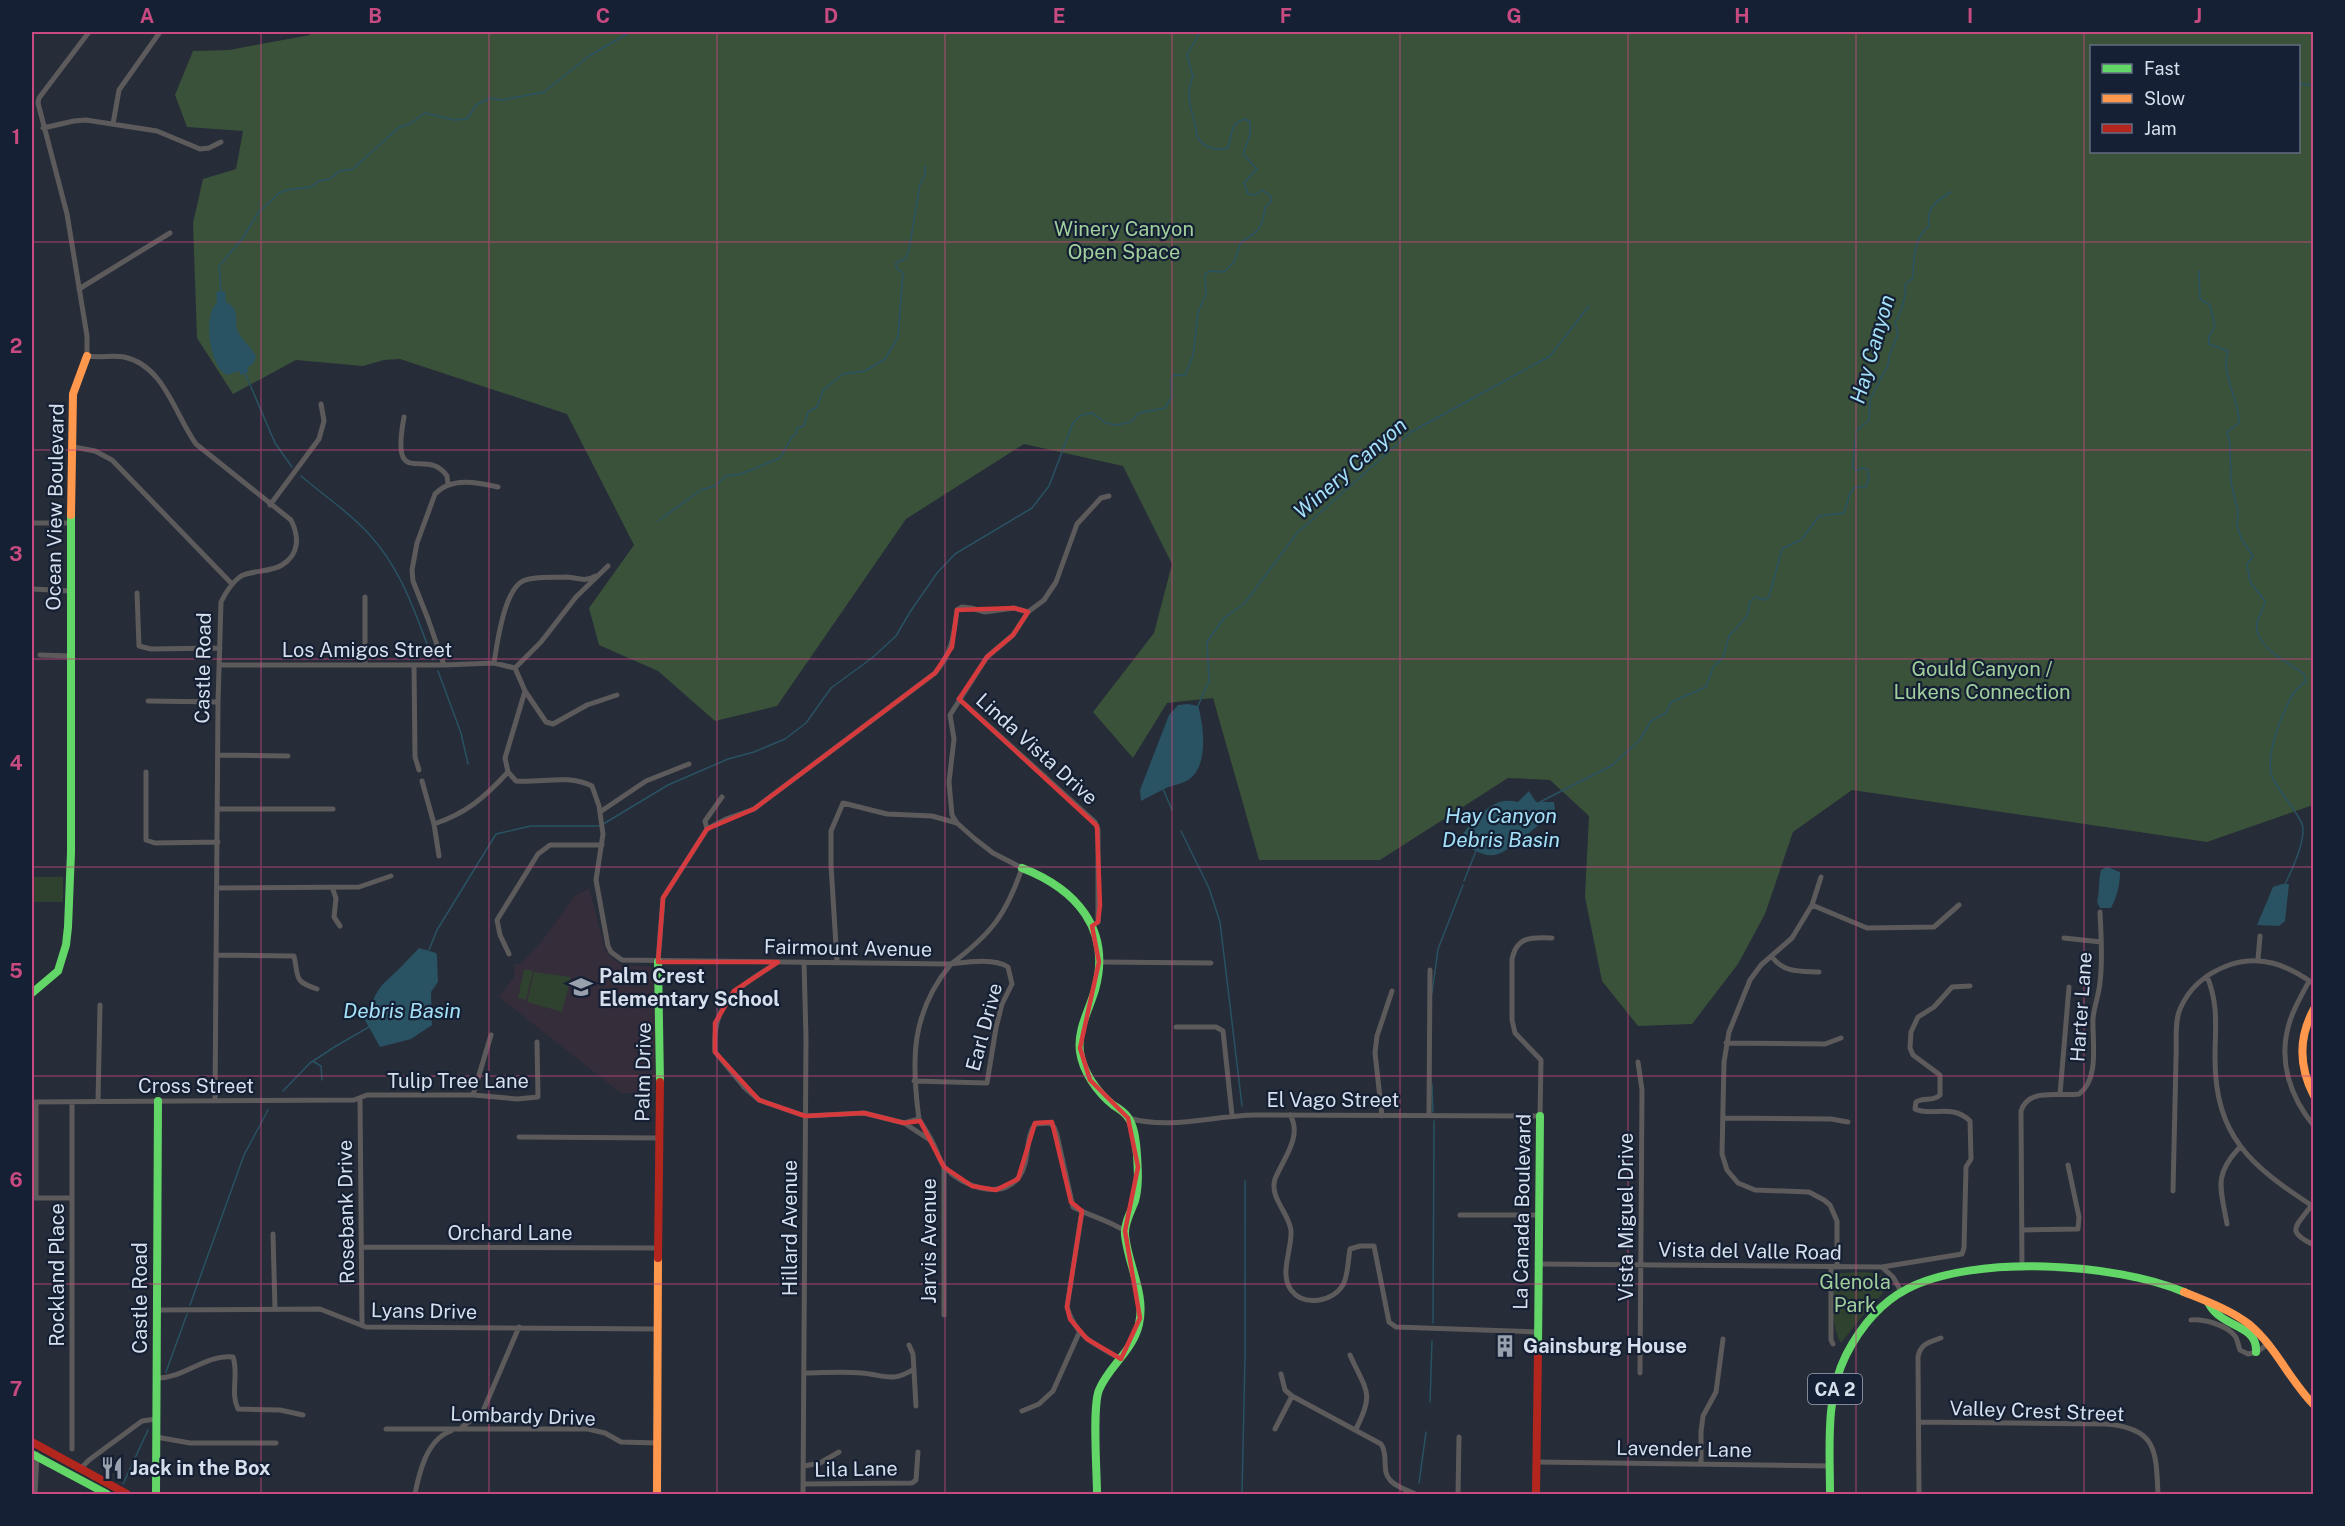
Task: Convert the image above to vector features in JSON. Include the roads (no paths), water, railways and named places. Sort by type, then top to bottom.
[{"type":"street","name":"Ocean View Boulevard","points":[[32,993],[58,971],[66,945],[68,927],[71,852],[70,591],[74,447],[73,394],[87,356],[87,336],[67,214],[38,107],[39,98],[89,32]]},
{"type":"street","points":[[113,124],[118,90],[160,32]]},
{"type":"street","points":[[43,128],[80,120],[157,131],[200,149],[209,148],[221,142]]},
{"type":"street","points":[[79,289],[170,233]]},
{"type":"street","points":[[74,447],[95,451],[112,460],[232,584],[241,576],[281,566],[291,557],[296,547],[297,533],[291,520],[196,444],[184,428],[160,381],[152,371],[139,362],[123,357],[87,356]]},
{"type":"street","points":[[270,504],[319,440],[324,421],[321,404]]},
{"type":"street","points":[[404,417],[400,441],[400,453],[404,460],[438,468],[447,476],[448,484]]},
{"type":"street","points":[[444,665],[412,581],[417,543],[435,494],[448,484],[485,484],[498,487]]},
{"type":"street","points":[[1096,1494],[1096,1397],[1100,1382],[1121,1359],[1136,1334],[1140,1318],[1125,1231],[1136,1196],[1138,1167],[1128,1118],[1101,1094],[1090,1080],[1080,1048],[1080,1034],[1095,987],[1099,962],[1092,926],[1082,908],[1061,886],[1044,875],[1022,868],[993,853],[957,823],[952,815],[949,782],[954,739],[950,715],[987,657],[1013,635],[1028,612],[1044,600],[1056,582],[1077,524],[1101,498],[1109,496]]},
{"type":"street","points":[[32,523],[72,523]]},
{"type":"street","points":[[608,566],[576,597],[542,642],[515,668],[525,692],[546,722],[553,724],[587,705],[617,695]]},
{"type":"street","points":[[494,663],[498,634],[516,585],[525,580],[567,577],[586,580],[596,576]]},
{"type":"street","name":"Castle Road","points":[[215,1101],[221,602],[232,584]]},
{"type":"street","points":[[32,589],[70,591]]},
{"type":"street","points":[[137,593],[139,646],[151,649],[220,648]]},
{"type":"street","points":[[365,597],[365,665]]},
{"type":"street","points":[[706,830],[726,819],[754,809],[936,673],[945,662],[952,647],[957,610],[962,607],[985,612],[1014,608],[1028,612]]},
{"type":"street","points":[[39,655],[70,656]]},
{"type":"street","name":"Los Amigos Street","points":[[220,665],[494,663],[515,668]]},
{"type":"street","points":[[414,665],[415,757],[419,770]]},
{"type":"street","points":[[434,824],[456,817],[484,798],[508,772],[505,758],[525,692]]},
{"type":"street","name":"Linda Vista Drive","points":[[959,699],[1095,822],[1098,830],[1100,905],[1098,922],[1092,926]]},
{"type":"street","points":[[148,701],[218,702]]},
{"type":"street","points":[[218,755],[288,756]]},
{"type":"street","points":[[601,815],[651,778],[688,764]]},
{"type":"street","points":[[146,772],[146,840],[155,843],[218,843]]},
{"type":"street","name":"Fairmount Avenue","points":[[508,772],[516,781],[533,782],[565,778],[580,780],[592,786],[601,815],[603,834],[596,880],[608,946],[611,952],[622,960],[951,964],[987,935],[999,920],[1009,903],[1022,868]]},
{"type":"street","points":[[422,782],[434,824],[439,856]]},
{"type":"street","name":"Palm Drive","points":[[657,1494],[658,962],[663,898],[706,830],[705,821],[722,797]]},
{"type":"street","points":[[837,962],[831,831],[843,803],[887,814],[932,816],[957,823]]},
{"type":"street","points":[[218,809],[333,809]]},
{"type":"street","points":[[509,954],[500,935],[497,920],[538,854],[550,845],[602,845]]},
{"type":"street","points":[[218,888],[359,886],[391,876]]},
{"type":"street","points":[[1821,877],[1812,905],[1792,938],[1761,965],[1750,980],[1726,1043],[1724,1162],[1731,1177],[1738,1183],[1755,1190],[1809,1192],[1830,1205],[1837,1221],[1831,1340],[1833,1344]]},
{"type":"street","points":[[332,887],[336,898],[334,917],[340,926]]},
{"type":"street","points":[[1812,905],[1867,928],[1886,929],[1934,927],[1959,904]]},
{"type":"street","name":"Harter Lane","points":[[2022,1268],[2021,1111],[2028,1099],[2034,1096],[2075,1095],[2083,1091],[2092,1072],[2095,1040],[2093,1021],[2100,983],[2100,912]]},
{"type":"street","points":[[2258,959],[2260,936]]},
{"type":"street","name":"La Canada Boulevard","points":[[1536,1494],[1537,1215],[1541,1060],[1517,1037],[1512,1020],[1512,959],[1518,944],[1534,938],[1552,938]]},
{"type":"street","points":[[2064,938],[2101,942]]},
{"type":"street","points":[[217,955],[294,956],[297,977],[302,984],[317,989]]},
{"type":"street","points":[[1772,957],[1785,969],[1819,972]]},
{"type":"street","points":[[2173,1191],[2177,1017],[2190,991],[2206,976],[2219,969],[2237,962],[2258,959],[2272,962],[2311,982],[2289,1023],[2285,1051],[2291,1091],[2297,1104],[2313,1126]]},
{"type":"street","points":[[778,962],[734,991],[715,1023],[715,1052],[744,1087],[759,1100],[805,1116],[864,1113],[904,1123],[933,1142]]},
{"type":"street","name":"Hillard Avenue","points":[[803,1494],[806,1038],[804,962]]},
{"type":"street","points":[[1099,962],[1210,963]]},
{"type":"street","name":"Earl Drive","points":[[914,1081],[987,1083],[996,1028],[1002,1004],[1012,984],[1012,976],[1008,967],[1000,963],[951,964]]},
{"type":"street","points":[[951,964],[926,1004],[919,1026],[913,1060],[919,1119],[944,1167],[972,1186],[1002,1189],[1018,1179],[1024,1168],[1027,1160],[1029,1133],[1033,1127],[1039,1123],[1050,1123],[1057,1135],[1073,1207],[1109,1221],[1125,1231]]},
{"type":"street","points":[[1429,1116],[1430,970]]},
{"type":"street","points":[[2206,976],[2216,1004],[2215,1073],[2224,1120],[2239,1148],[2254,1164],[2312,1206],[2296,1226],[2295,1233],[2297,1237],[2313,1245]]},
{"type":"street","name":"Vista del Valle Road","points":[[1537,1264],[1882,1268],[1962,1254],[1966,1167],[1971,1159],[1970,1121],[1965,1116],[1943,1110],[1919,1112],[1915,1109],[1916,1102],[1921,1099],[1931,1100],[1940,1095],[1940,1075],[1913,1055],[1910,1048],[1911,1032],[1918,1017],[1934,1007],[1952,987],[1970,986]]},
{"type":"street","points":[[2060,1094],[2069,987]]},
{"type":"street","points":[[1382,1116],[1375,1053],[1377,1036],[1392,991]]},
{"type":"street","points":[[98,1102],[100,1005]]},
{"type":"street","points":[[2313,1009],[2304,1028],[2301,1050],[2303,1071],[2313,1096]]},
{"type":"street","points":[[1176,1027],[1216,1027],[1223,1031],[1232,1115]]},
{"type":"street","points":[[473,1095],[491,1035]]},
{"type":"street","points":[[1726,1043],[1825,1044],[1841,1038]]},
{"type":"street","name":"Tulip Tree Lane","points":[[360,1098],[367,1095],[538,1097],[537,1042]]},
{"type":"street","name":"Vista Miguel Drive","points":[[1638,1062],[1642,1090],[1640,1373]]},
{"type":"street","name":"Cross Street","points":[[34,1102],[360,1098]]},
{"type":"street","name":"Rosebank Drive","points":[[360,1098],[362,1325]]},
{"type":"street","name":"Castle Road","points":[[156,1494],[158,1101]]},
{"type":"street","points":[[34,1102],[34,1198],[72,1198]]},
{"type":"street","name":"Rockland Place","points":[[72,1102],[72,1449]]},
{"type":"street","name":"El Vago Street","points":[[1128,1118],[1148,1123],[1178,1124],[1232,1115],[1540,1116]]},
{"type":"street","points":[[1290,1115],[1295,1123],[1295,1133],[1274,1182],[1279,1206],[1291,1229],[1286,1278],[1292,1291],[1305,1300],[1320,1301],[1335,1295],[1344,1284],[1350,1249],[1360,1245],[1374,1246],[1389,1322],[1396,1328],[1537,1332]]},
{"type":"street","points":[[1723,1118],[1831,1119],[1848,1122]]},
{"type":"street","points":[[904,1123],[919,1119]]},
{"type":"street","points":[[519,1137],[659,1138]]},
{"type":"street","points":[[2227,1224],[2220,1185],[2221,1176],[2224,1167],[2239,1148]]},
{"type":"street","points":[[2022,1230],[2078,1229],[2079,1217],[2068,1165]]},
{"type":"street","name":"Jarvis Avenue","points":[[944,1167],[944,1315]]},
{"type":"street","points":[[1082,1212],[1067,1307],[1078,1333],[1121,1359]]},
{"type":"street","points":[[1460,1215],[1537,1215]]},
{"type":"street","points":[[273,1234],[275,1309]]},
{"type":"street","name":"Orchard Lane","points":[[363,1247],[658,1248]]},
{"type":"street","points":[[1882,1268],[1893,1276],[1902,1293]]},
{"type":"street","name":"CA 2","points":[[1830,1494],[1833,1404],[1846,1355],[1869,1320],[1902,1293],[1929,1280],[1954,1272],[2022,1268],[2105,1271],[2138,1276],[2209,1304],[2251,1324],[2269,1343],[2297,1389],[2313,1405]]},
{"type":"street","points":[[2209,1304],[2216,1316],[2256,1339],[2258,1346],[2256,1352]]},
{"type":"street","name":"Lyans Drive","points":[[157,1310],[320,1309],[366,1327],[658,1329]]},
{"type":"street","points":[[2191,1320],[2203,1320],[2229,1331],[2234,1335],[2240,1350],[2248,1354],[2256,1352],[2269,1343]]},
{"type":"street","points":[[415,1494],[429,1451],[441,1435],[471,1422],[483,1411],[519,1327]]},
{"type":"street","points":[[1022,1411],[1039,1404],[1053,1390],[1078,1333]]},
{"type":"street","points":[[1919,1494],[1917,1406],[1919,1350],[1928,1342],[1941,1338]]},
{"type":"street","points":[[1701,1464],[1703,1416],[1716,1392],[1723,1339]]},
{"type":"street","points":[[909,1345],[913,1354],[916,1406]]},
{"type":"street","points":[[1350,1355],[1368,1397],[1366,1410],[1356,1429]]},
{"type":"street","points":[[156,1378],[173,1377],[214,1358],[233,1357],[235,1364],[234,1400],[238,1409],[280,1410],[303,1415]]},
{"type":"street","points":[[804,1373],[861,1373],[889,1378],[903,1376],[914,1369]]},
{"type":"street","points":[[1281,1374],[1285,1390],[1293,1396],[1377,1440],[1386,1454],[1385,1473],[1388,1479],[1415,1494]]},
{"type":"street","points":[[1275,1429],[1293,1396]]},
{"type":"street","points":[[80,1469],[142,1421],[156,1419]]},
{"type":"street","name":"Valley Crest Street","points":[[1919,1422],[2106,1424],[2131,1428],[2150,1441],[2156,1458],[2158,1494]]},
{"type":"street","name":"Lombardy Drive","points":[[386,1429],[588,1430],[605,1433],[621,1442],[658,1443]]},
{"type":"street","points":[[156,1437],[190,1443],[276,1443]]},
{"type":"street","points":[[1458,1494],[1459,1437]]},
{"type":"street","points":[[35,1494],[35,1444],[127,1494]]},
{"type":"street","points":[[804,1466],[820,1463],[839,1452]]},
{"type":"street","name":"Lila Lane","points":[[803,1484],[912,1483],[916,1480],[918,1452]]},
{"type":"street","points":[[34,1455],[107,1494]]},
{"type":"street","name":"Lavender Lane","points":[[1536,1462],[1830,1466]]},
{"type":"water","points":[[225,291],[226,302],[236,312],[238,332],[256,356],[254,363],[247,368],[249,372],[241,375],[239,371],[227,375],[221,370],[212,352],[210,318],[212,309],[217,303],[216,292]]},
{"type":"water","points":[[1178,705],[1198,706],[1200,714],[1203,746],[1199,766],[1188,780],[1141,801],[1140,790],[1169,715]]},
{"type":"water","name":"Hay Canyon Debris Basin","points":[[1529,791],[1536,802],[1554,802],[1555,810],[1517,843],[1501,853],[1486,855],[1460,842],[1469,826],[1485,811],[1500,802],[1518,802]]},
{"type":"water","points":[[2107,867],[2120,872],[2119,886],[2111,908],[2100,908],[2097,902],[2100,874],[2101,870]]},
{"type":"water","points":[[2289,884],[2285,921],[2279,926],[2257,925],[2273,887]]},
{"type":"water","name":"Debris Basin","points":[[419,948],[436,953],[437,956],[438,982],[431,992],[432,1025],[411,1039],[380,1047],[361,1013],[369,1007],[381,986]]},
{"type":"waterway","points":[[221,293],[219,266],[242,239],[258,213],[279,193],[311,187],[319,181],[330,179],[339,171],[353,169],[398,128],[411,123],[425,113],[454,120],[467,119],[476,105],[490,98],[502,100],[544,92],[589,56],[630,32]]},
{"type":"waterway","points":[[429,950],[437,930],[496,834],[531,826],[600,826],[668,785],[728,759],[754,752],[785,739],[806,723],[831,688],[872,658],[896,636],[937,573],[955,554],[1032,508],[1049,486],[1073,423],[1081,415],[1092,413],[1106,423],[1117,425],[1131,422],[1139,413],[1165,408],[1172,396],[1171,379],[1174,375],[1185,375],[1193,356],[1198,312],[1206,294],[1205,274],[1210,271],[1224,272],[1234,262],[1241,242],[1259,228],[1265,207],[1271,202],[1271,196],[1262,190],[1255,195],[1248,194],[1244,183],[1257,169],[1243,154],[1250,135],[1250,122],[1245,119],[1237,123],[1232,130],[1228,148],[1212,148],[1204,145],[1197,137],[1189,100],[1189,89],[1193,77],[1187,55],[1200,32]]},
{"type":"waterway","points":[[2300,84],[2314,85]]},
{"type":"waterway","points":[[658,521],[701,490],[715,486],[726,476],[741,474],[780,458],[796,434],[797,428],[804,426],[808,412],[817,407],[823,390],[843,374],[865,371],[885,359],[898,337],[903,273],[896,268],[896,263],[906,258],[909,250],[925,166]]},
{"type":"waterway","name":"Hay Canyon","points":[[1540,802],[1611,766],[1640,740],[1651,721],[1666,713],[1671,702],[1706,687],[1713,667],[1723,658],[1729,636],[1747,616],[1750,601],[1756,597],[1764,600],[1769,597],[1782,549],[1802,539],[1819,516],[1844,513],[1850,493],[1855,487],[1866,487],[1869,478],[1867,469],[1862,468],[1856,471],[1853,466],[1856,431],[1869,420],[1870,399],[1888,365],[1889,356],[1898,334],[1895,322],[1903,304],[1905,285],[1913,278],[1917,243],[1929,226],[1929,214],[1933,206],[1951,192]]},
{"type":"waterway","points":[[2199,271],[2200,299],[2210,305],[2215,326],[2209,337],[2209,344],[2228,351],[2226,369],[2237,405],[2239,423],[2227,432],[2230,444],[2231,483],[2238,511],[2237,526],[2242,540],[2253,556],[2247,564],[2250,582],[2265,601],[2257,624],[2258,632],[2267,647],[2304,674],[2306,681],[2294,692],[2289,702],[2276,732],[2271,754],[2273,779],[2299,818],[2303,830],[2298,854],[2285,884]]},
{"type":"waterway","name":"Winery Canyon","points":[[1198,706],[1209,681],[1207,642],[1224,618],[1244,604],[1297,533],[1411,432],[1550,356],[1589,306]]},
{"type":"waterway","points":[[245,373],[275,443],[292,467]]},
{"type":"waterway","points":[[301,476],[352,517],[380,547],[407,593],[433,660]]},
{"type":"waterway","points":[[438,671],[461,733],[468,764]]},
{"type":"waterway","points":[[1163,789],[1172,810]]},
{"type":"waterway","points":[[1181,831],[1209,888],[1220,922],[1242,1106]]},
{"type":"waterway","points":[[1464,881],[1476,851]]},
{"type":"waterway","points":[[1432,993],[1438,949],[1463,885]]},
{"type":"waterway","points":[[283,1091],[310,1063],[369,1027]]},
{"type":"waterway","points":[[314,1062],[321,1066],[322,1080]]},
{"type":"waterway","points":[[1432,1084],[1433,1112]]},
{"type":"waterway","points":[[190,1305],[244,1155],[268,1110]]},
{"type":"waterway","points":[[1433,1323],[1434,1121]]},
{"type":"waterway","points":[[1242,1494],[1245,1181]]},
{"type":"waterway","points":[[166,1372],[187,1314]]},
{"type":"waterway","points":[[1430,1402],[1432,1341]]},
{"type":"waterway","points":[[123,1484],[148,1430]]},
{"type":"waterway","points":[[1419,1483],[1426,1432]]},
{"type":"place","name":"Palm Crest Elementary School","points":[[581,987]]},
{"type":"place","name":"Gainsburg House","points":[[1505,1346]]},
{"type":"place","name":"Jack in the Box","points":[[112,1468]]},
{"type":"park label","name":"Winery Canyon Open Space","points":[[1124,240]]},
{"type":"park label","name":"Gould Canyon / Lukens Connection","points":[[1982,680]]},
{"type":"park label","name":"Glenola Park","points":[[1855,1294]]}]
